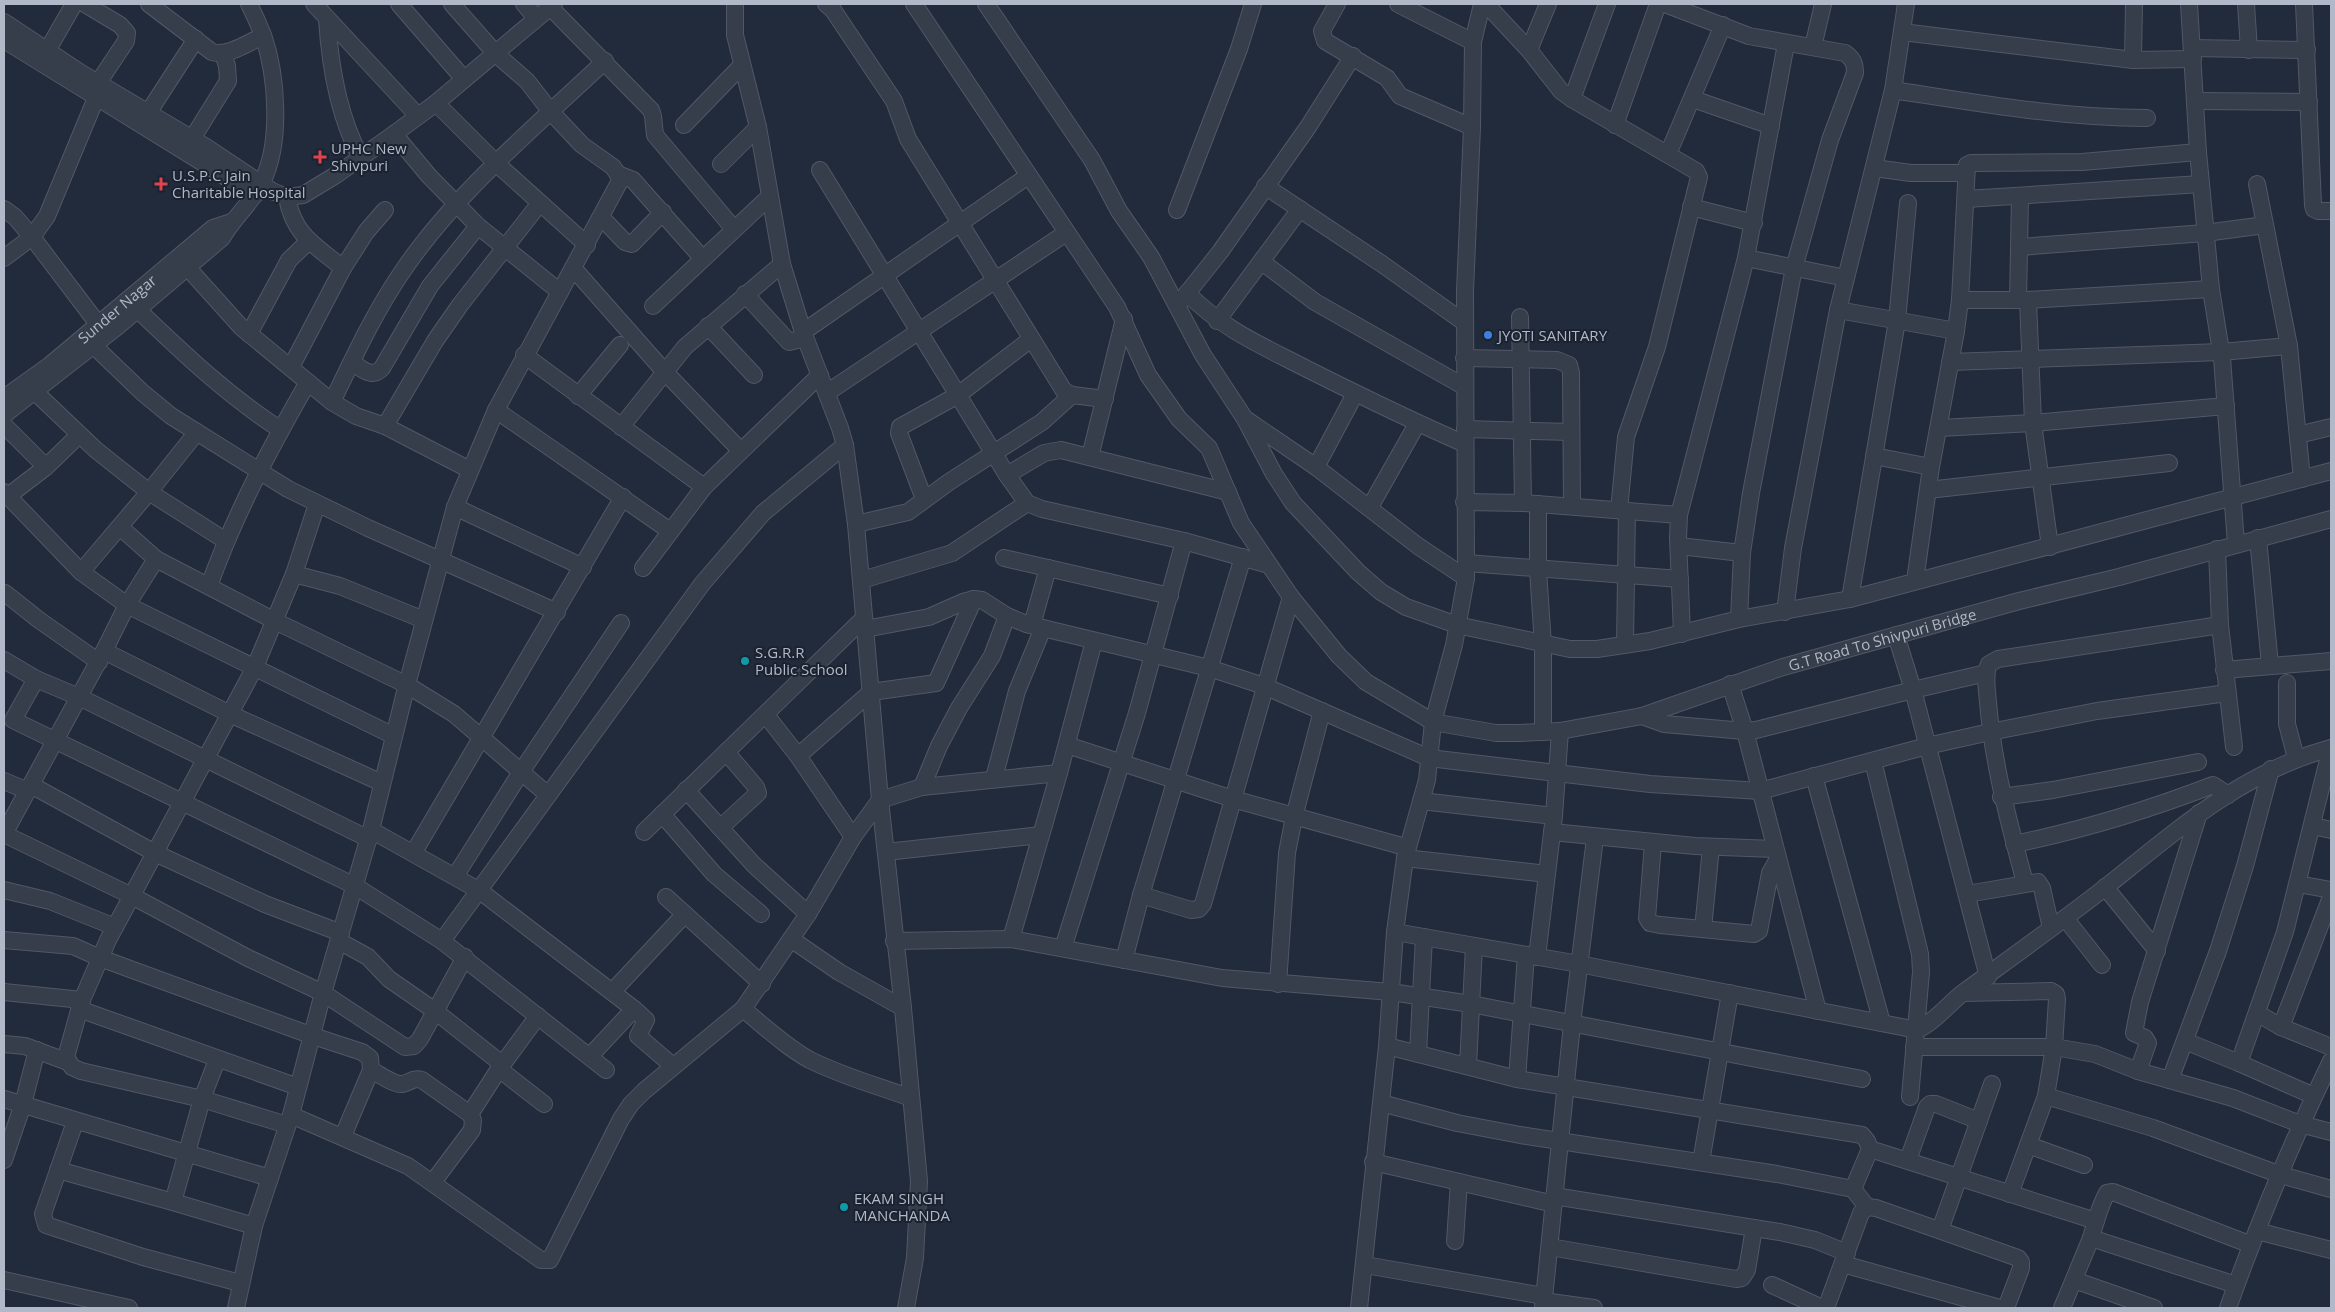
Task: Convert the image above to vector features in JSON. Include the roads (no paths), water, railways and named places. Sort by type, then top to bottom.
[{"type":"street","points":[[47,51],[74,4]]},
{"type":"street","points":[[4,258],[32,237],[47,216],[97,90],[126,41],[127,33],[120,26],[85,4]]},
{"type":"street","points":[[149,4],[212,52],[223,53],[263,36]]},
{"type":"street","points":[[4,415],[137,310],[222,238],[231,222],[258,189],[270,159],[274,130],[273,87],[263,36],[249,4]]},
{"type":"street","points":[[314,4],[418,116]]},
{"type":"street","points":[[399,4],[464,78]]},
{"type":"street","points":[[452,4],[496,54],[527,81],[551,112],[582,145],[620,175],[633,180],[663,212],[702,260]]},
{"type":"street","points":[[524,4],[536,18]]},
{"type":"street","points":[[735,4],[735,36],[758,126],[782,264],[804,335],[828,392],[845,445],[856,524],[880,800],[894,941],[903,1008],[919,1181],[915,1258],[906,1308]]},
{"type":"street","points":[[826,4],[833,10],[894,101],[908,139],[1064,391],[1072,395],[1105,399]]},
{"type":"street","points":[[914,4],[1124,319],[1148,375],[1179,419],[1209,448],[1241,523],[1291,597],[1339,656],[1366,682],[1433,722]]},
{"type":"street","points":[[986,4],[1092,160],[1119,211],[1182,299],[1203,355],[1245,419],[1278,480],[1293,503],[1358,572],[1381,592],[1406,607],[1457,625],[1544,645],[1584,650],[1682,634],[1739,619],[1850,599],[1914,580],[2050,547],[2233,507],[2302,479],[2331,471]]},
{"type":"street","points":[[1177,210],[1239,49],[1252,4]]},
{"type":"street","points":[[1337,4],[1322,35],[1328,44],[1353,56],[1387,78],[1400,96],[1472,127]]},
{"type":"street","points":[[1398,4],[1473,42]]},
{"type":"street","points":[[1350,1308],[1378,1041],[1395,932],[1401,851],[1427,780],[1433,722],[1454,645],[1466,570],[1464,358],[1473,42],[1482,4]]},
{"type":"street","points":[[1486,4],[1529,50],[1558,87],[1572,99],[1698,173],[1698,183],[1690,206],[1657,347],[1626,437],[1623,510],[1625,644]]},
{"type":"street","points":[[1529,50],[1548,4]]},
{"type":"street","points":[[1572,99],[1607,4]]},
{"type":"street","points":[[1615,125],[1658,4]]},
{"type":"street","points":[[1665,4],[1749,36],[1845,53],[1854,60],[1855,73],[1830,140],[1794,268],[1764,417],[1742,552],[1739,619]]},
{"type":"street","points":[[1813,47],[1824,4]]},
{"type":"street","points":[[1785,612],[1793,548],[1838,310],[1893,90],[1906,4]]},
{"type":"street","points":[[2133,60],[2134,4]]},
{"type":"street","points":[[2189,4],[2205,233],[2211,289],[2221,352],[2236,540]]},
{"type":"street","points":[[2246,4],[2249,50]]},
{"type":"street","points":[[2304,4],[2313,204],[2314,209],[2318,211],[2331,211]]},
{"type":"street","points":[[4,40],[97,90],[258,189],[287,197],[303,195],[361,158],[436,103],[552,6],[651,110],[655,135],[734,229]]},
{"type":"street","points":[[327,19],[329,48],[344,121],[361,158]]},
{"type":"street","points":[[4,22],[47,51],[97,90],[148,113],[192,139],[258,189]]},
{"type":"street","points":[[1668,154],[1723,25]]},
{"type":"street","points":[[1902,32],[2133,60],[2249,50],[2307,50]]},
{"type":"street","points":[[148,113],[196,39]]},
{"type":"street","points":[[1682,634],[1679,546],[1680,515],[1754,223],[1786,44]]},
{"type":"street","points":[[192,139],[228,81],[227,66],[223,53]]},
{"type":"street","points":[[1182,299],[1220,252],[1308,127],[1353,56]]},
{"type":"street","points":[[332,402],[375,316],[400,275],[427,238],[456,204],[605,61]]},
{"type":"street","points":[[684,125],[742,65]]},
{"type":"street","points":[[1893,90],[2032,112],[2147,118]]},
{"type":"street","points":[[1693,99],[1771,126]]},
{"type":"street","points":[[2195,101],[2309,102]]},
{"type":"street","points":[[436,103],[497,164],[587,245]]},
{"type":"street","points":[[721,164],[758,126]]},
{"type":"street","points":[[394,134],[478,226],[560,292]]},
{"type":"street","points":[[1914,580],[1960,300],[1966,199],[1966,165],[1970,163],[2082,162],[2198,152]]},
{"type":"street","points":[[1874,168],[1911,173],[1965,173]]},
{"type":"street","points":[[820,170],[1007,475],[1027,503],[1184,541],[1269,565]]},
{"type":"street","points":[[236,1308],[254,1226],[289,1120],[323,993],[370,834],[407,685],[455,507],[496,410],[524,355],[602,218],[620,182],[620,175]]},
{"type":"street","points":[[745,294],[789,342],[793,342],[883,275],[1028,176]]},
{"type":"street","points":[[1966,199],[2201,184]]},
{"type":"street","points":[[2257,184],[2289,346],[2302,479]]},
{"type":"street","points":[[1265,186],[1300,208],[1465,323]]},
{"type":"street","points":[[2020,196],[2023,300],[2033,423],[2039,478],[2050,547]]},
{"type":"street","points":[[287,197],[293,221],[309,242],[343,268]]},
{"type":"street","points":[[653,306],[769,197]]},
{"type":"street","points":[[385,426],[435,341],[540,203]]},
{"type":"street","points":[[1850,599],[1897,321],[1908,203]]},
{"type":"street","points":[[1690,206],[1754,223]]},
{"type":"street","points":[[1218,321],[1300,208]]},
{"type":"street","points":[[4,209],[15,217],[32,237],[98,324]]},
{"type":"street","points":[[291,367],[343,268],[366,232],[385,210]]},
{"type":"street","points":[[602,218],[625,242],[632,244],[663,212]]},
{"type":"street","name":"Sunder Nagar","points":[[4,398],[50,364],[213,228],[231,222]]},
{"type":"street","points":[[2020,247],[2205,233],[2265,225]]},
{"type":"street","points":[[352,362],[369,373],[376,373],[382,368],[430,286],[478,226]]},
{"type":"street","points":[[828,392],[1066,233]]},
{"type":"street","points":[[248,334],[286,264],[309,242]]},
{"type":"street","points":[[1746,258],[1846,278]]},
{"type":"street","points":[[1262,262],[1315,302],[1465,386]]},
{"type":"street","points":[[621,427],[664,372],[708,326],[782,264]]},
{"type":"street","points":[[187,267],[248,334],[332,402],[356,416],[385,426],[470,470]]},
{"type":"street","points":[[574,269],[664,372],[740,450]]},
{"type":"street","points":[[1960,300],[2023,300],[2211,289]]},
{"type":"street","points":[[1182,299],[1230,329],[1417,424],[1465,437],[1522,432],[1571,432]]},
{"type":"street","points":[[137,310],[245,407],[281,430]]},
{"type":"street","points":[[1838,310],[1956,331]]},
{"type":"street","points":[[1520,317],[1522,432],[1538,570],[1544,645],[1543,732]]},
{"type":"street","points":[[1090,457],[1124,319]]},
{"type":"street","points":[[708,326],[754,375]]},
{"type":"street","points":[[924,499],[899,429],[904,424],[958,395],[1031,338]]},
{"type":"street","points":[[93,345],[143,393],[171,416],[258,472],[317,504],[557,612]]},
{"type":"street","points":[[578,396],[620,345]]},
{"type":"street","points":[[1950,362],[2221,352],[2289,346]]},
{"type":"street","points":[[524,355],[704,487]]},
{"type":"street","points":[[1464,358],[1557,360],[1569,366],[1571,373],[1572,506]]},
{"type":"street","points":[[643,568],[704,487],[740,450],[820,375]]},
{"type":"street","points":[[209,586],[226,541],[258,472],[308,382]]},
{"type":"street","points":[[34,391],[80,435],[149,492],[226,541]]},
{"type":"street","points":[[1316,467],[1355,394]]},
{"type":"street","points":[[856,524],[902,514],[914,508],[924,499],[1042,422],[1072,395]]},
{"type":"street","points":[[1939,428],[2033,423],[2226,406]]},
{"type":"street","points":[[496,410],[670,531]]},
{"type":"street","points":[[1245,419],[1316,467],[1370,507],[1406,537],[1466,570],[1538,570],[1680,579]]},
{"type":"street","points":[[1370,507],[1417,424]]},
{"type":"street","points":[[4,425],[46,467]]},
{"type":"street","points":[[2298,435],[2331,427]]},
{"type":"street","points":[[81,572],[197,432]]},
{"type":"street","points":[[80,435],[46,467],[6,494],[81,572],[126,605],[394,736]]},
{"type":"street","points":[[442,941],[702,584],[732,547],[763,513],[845,445]]},
{"type":"street","points":[[1007,475],[1044,453],[1052,450],[1061,450],[1228,492]]},
{"type":"street","points":[[1874,456],[1931,468]]},
{"type":"street","points":[[1928,490],[2168,463]]},
{"type":"street","points":[[414,852],[439,807],[483,738],[623,497]]},
{"type":"street","points":[[1464,502],[1572,506],[1680,515]]},
{"type":"street","points":[[862,580],[952,553],[1027,503]]},
{"type":"street","points":[[68,1062],[67,1052],[80,1005],[100,958],[255,668],[294,574],[317,504]]},
{"type":"street","points":[[455,507],[583,567]]},
{"type":"street","name":"G.T Road To Shivpuri Bridge","points":[[1433,722],[1496,733],[1543,732],[1560,731],[1642,716],[1730,684],[1896,635],[2217,549],[2236,540],[2258,538],[2331,519]]},
{"type":"street","points":[[120,526],[156,559],[275,621],[407,685],[454,714],[548,795]]},
{"type":"street","points":[[2258,538],[2270,665]]},
{"type":"street","points":[[1063,948],[1121,764],[1184,541]]},
{"type":"street","points":[[1679,546],[1742,552]]},
{"type":"street","points":[[2217,549],[2220,625],[2234,747]]},
{"type":"street","points":[[1124,960],[1141,895],[1243,557]]},
{"type":"street","points":[[1004,558],[1170,596]]},
{"type":"street","points":[[156,559],[126,605],[102,656],[4,834],[132,896],[248,958],[323,993],[405,1047],[417,1043],[465,957]]},
{"type":"street","points":[[994,778],[1017,691],[1038,626],[1048,568]]},
{"type":"street","points":[[294,574],[340,586],[424,620]]},
{"type":"street","points":[[5,594],[39,620],[102,656],[382,783]]},
{"type":"street","points":[[1141,895],[1191,910],[1201,907],[1291,597]]},
{"type":"street","points":[[798,756],[871,692],[936,683],[974,599]]},
{"type":"street","points":[[644,832],[726,752],[865,624],[929,617],[974,599],[982,600],[1007,616],[1038,626],[1209,668],[1264,686],[1429,758],[1650,784],[1760,791],[1928,746],[1990,732],[2097,711],[2227,693]]},
{"type":"street","points":[[922,786],[939,746],[959,708],[992,656],[1007,616]]},
{"type":"street","points":[[456,875],[521,772],[621,623]]},
{"type":"street","points":[[2025,883],[2002,797],[1990,732],[1986,674],[1989,664],[1998,660],[2220,625]]},
{"type":"street","points":[[1896,635],[1913,690],[1988,977]]},
{"type":"street","points":[[1010,939],[1042,835],[1094,641]]},
{"type":"street","points":[[4,660],[36,679],[80,697],[206,759],[370,834],[414,852],[456,875],[480,891],[634,1009],[646,1020],[638,1036],[673,1066]]},
{"type":"street","points":[[2224,670],[2331,661]]},
{"type":"street","points":[[1642,716],[1664,724],[1745,731],[1765,729],[1913,690],[1986,674]]},
{"type":"street","points":[[36,679],[8,727],[55,742],[355,886],[465,957],[606,1070]]},
{"type":"street","points":[[2286,683],[2287,724],[2296,758]]},
{"type":"street","points":[[1730,684],[1745,731],[1818,1011]]},
{"type":"street","points":[[1278,984],[1287,853],[1294,817],[1322,711]]},
{"type":"street","points":[[766,715],[798,756],[853,837]]},
{"type":"street","points":[[1517,1079],[1522,1014],[1547,874],[1558,774],[1560,731]]},
{"type":"street","points":[[1067,745],[1175,782],[1401,851],[1547,874]]},
{"type":"street","points":[[1395,932],[1579,964],[1917,1030],[1928,1024],[1963,993],[1988,977],[2065,918],[2199,812],[2271,769],[2296,758],[2331,748],[2285,932],[2239,1063]]},
{"type":"street","points":[[720,828],[758,793],[756,787],[726,752]]},
{"type":"street","points":[[1359,1308],[1365,1265],[1373,1162],[1387,1046],[1385,992],[1389,898],[1416,778],[1420,767],[1429,758]]},
{"type":"street","points":[[1873,761],[1920,954],[1921,972],[1917,1030],[1910,1097]]},
{"type":"street","points":[[2002,797],[2054,790],[2198,762]]},
{"type":"street","points":[[2170,1080],[2218,951],[2245,866],[2271,769]]},
{"type":"street","points":[[4,1044],[37,1050],[68,1062],[80,1071],[289,1120],[343,1136],[389,1156],[433,1182],[541,1260],[550,1260],[621,1119],[631,1104],[673,1066],[743,1008],[762,984],[808,914],[853,837],[880,800],[922,786],[1059,773]]},
{"type":"street","points":[[1814,776],[1882,1022]]},
{"type":"street","points":[[4,781],[29,788],[155,853],[340,937],[368,957],[389,980],[435,1011],[544,1104]]},
{"type":"street","points":[[2014,844],[2086,828],[2151,808],[2213,785],[2228,794]]},
{"type":"street","points":[[686,790],[754,865],[808,914]]},
{"type":"street","points":[[1420,802],[1553,824],[1595,838],[1776,854]]},
{"type":"street","points":[[2138,1071],[2148,1043],[2145,1038],[2136,1036],[2134,1029],[2140,1002],[2199,812]]},
{"type":"street","points":[[662,814],[714,874],[761,914]]},
{"type":"street","points":[[2313,826],[2331,830]]},
{"type":"street","points":[[886,852],[1042,835]]},
{"type":"street","points":[[1543,1302],[1572,1024],[1595,838]]},
{"type":"street","points":[[1653,843],[1648,921],[1660,925],[1754,934],[1759,931],[1770,873],[1776,854]]},
{"type":"street","points":[[1703,929],[1711,847]]},
{"type":"street","points":[[1967,894],[2038,882],[2042,888],[2051,928]]},
{"type":"street","points":[[2298,884],[2331,890]]},
{"type":"street","points":[[2105,887],[2157,951]]},
{"type":"street","points":[[4,890],[50,901],[115,927]]},
{"type":"street","points":[[666,897],[762,984]]},
{"type":"street","points":[[2281,1026],[2331,898]]},
{"type":"street","points":[[612,992],[685,914]]},
{"type":"street","points":[[2065,918],[2102,965]]},
{"type":"street","points":[[1418,1054],[1424,937]]},
{"type":"street","points":[[791,939],[839,972],[903,1008]]},
{"type":"street","points":[[894,941],[1010,939],[1222,978],[1421,996],[1862,1078]]},
{"type":"street","points":[[4,940],[73,946],[100,958],[362,1052],[370,1058],[371,1070],[343,1136]]},
{"type":"street","points":[[1468,1066],[1474,946]]},
{"type":"street","points":[[1963,993],[2051,991],[2056,994],[2054,1047],[2046,1096],[2010,1194]]},
{"type":"street","points":[[4,992],[80,1005],[217,1060],[298,1087]]},
{"type":"street","points":[[1701,1162],[1730,993]]},
{"type":"street","points":[[743,1008],[771,1033],[808,1059],[827,1068],[911,1098]]},
{"type":"street","points":[[590,1056],[634,1009]]},
{"type":"street","points":[[2257,1013],[2281,1026],[2331,1047]]},
{"type":"street","points":[[470,1114],[501,1066],[538,1016]]},
{"type":"street","points":[[2184,1042],[2239,1063],[2314,1096]]},
{"type":"street","points":[[1387,1046],[1517,1079],[1862,1135],[1868,1141],[1870,1149],[1853,1189]]},
{"type":"street","points":[[1914,1047],[2054,1047],[2095,1054],[2138,1071],[2233,1098],[2300,1124],[2331,1132]]},
{"type":"street","points":[[4,1160],[23,1104],[37,1050]]},
{"type":"street","points":[[173,1202],[188,1155],[202,1099],[217,1060]]},
{"type":"street","points":[[2228,1308],[2253,1238],[2300,1124],[2329,1069]]},
{"type":"street","points":[[371,1070],[398,1083],[405,1083],[412,1079],[422,1080],[470,1114],[473,1120],[472,1130],[433,1182]]},
{"type":"street","points":[[1940,1230],[1992,1084]]},
{"type":"street","points":[[2046,1096],[2153,1128],[2280,1175],[2331,1189]]},
{"type":"street","points":[[4,1099],[75,1122],[270,1178]]},
{"type":"street","points":[[1381,1103],[1457,1123],[1559,1142],[1701,1162],[1853,1189],[1867,1207],[1876,1208],[2018,1258],[2021,1262],[2021,1268],[2006,1308]]},
{"type":"street","points":[[1908,1160],[1927,1107],[1930,1104],[1936,1104],[1979,1122]]},
{"type":"street","points":[[75,1122],[43,1214],[46,1225],[143,1257],[240,1283]]},
{"type":"street","points":[[2028,1145],[2084,1165]]},
{"type":"street","points":[[1870,1149],[2096,1221]]},
{"type":"street","points":[[1373,1162],[1459,1182],[1554,1200],[1754,1228],[1815,1240],[1845,1258],[2000,1308]]},
{"type":"street","points":[[58,1170],[254,1226]]},
{"type":"street","points":[[1455,1241],[1459,1182]]},
{"type":"street","points":[[2062,1308],[2107,1193],[2113,1192],[2253,1238],[2331,1250]]},
{"type":"street","points":[[1826,1308],[1861,1213],[1867,1207]]},
{"type":"street","points":[[1550,1247],[1742,1278],[1747,1270],[1754,1228]]},
{"type":"street","points":[[2091,1238],[2236,1285]]},
{"type":"street","points":[[1365,1265],[1543,1302],[1594,1308]]},
{"type":"street","points":[[4,1280],[129,1308]]},
{"type":"street","points":[[2074,1280],[2154,1308]]},
{"type":"street","points":[[1772,1285],[1822,1308]]},
{"type":"place","name":"UPHC New Shivpuri","points":[[320,157]]},
{"type":"place","name":"U.S.P.C Jain Charitable Hospital","points":[[161,184]]},
{"type":"place","name":"JYOTI SANITARY","points":[[1488,335]]},
{"type":"place","name":"S.G.R.R Public School","points":[[745,661]]},
{"type":"place","name":"EKAM SINGH MANCHANDA","points":[[844,1207]]}]
